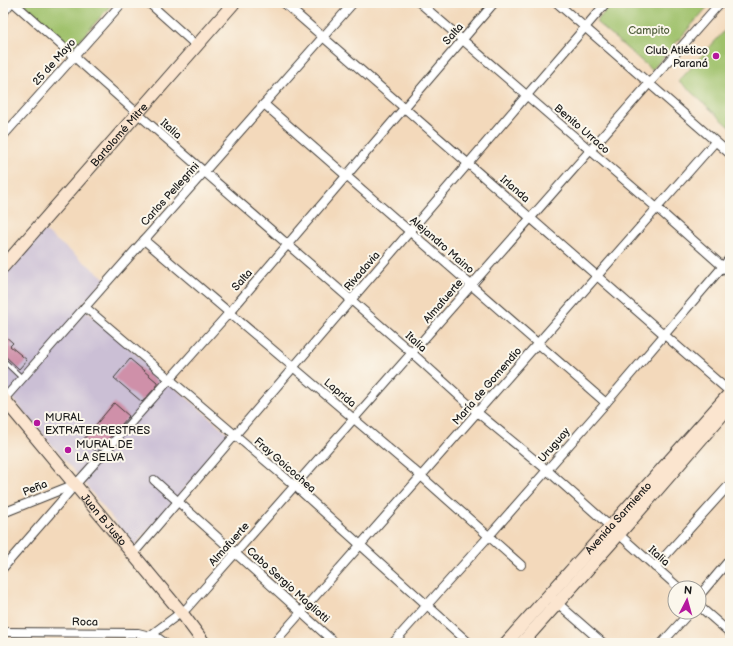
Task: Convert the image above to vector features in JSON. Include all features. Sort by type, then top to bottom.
[{"type":"main road","name":"Bartolomé Mitre","points":[[3,267],[136,113],[234,3]]},
{"type":"main road","name":"Avenida Sarmiento","points":[[615,530],[730,393]]},
{"type":"main road","name":"Juan B Justo","points":[[3,398],[182,612],[204,643]]},
{"type":"main road","name":"Avenida Sarmiento","points":[[506,643],[553,599],[730,406]]},
{"type":"main road","name":"Avenida Sarmiento","points":[[522,643],[553,599]]},
{"type":"street","points":[[3,13],[12,3]]},
{"type":"street","name":"Italia","points":[[12,3],[74,56],[204,173],[352,300],[478,413],[547,470],[670,580]]},
{"type":"street","name":"25 de Mayo","points":[[3,136],[122,3]]},
{"type":"street","points":[[149,3],[197,46]]},
{"type":"street","name":"Irlanda","points":[[284,3],[730,393]]},
{"type":"street","name":"Carlos Pellegrini","points":[[3,398],[204,173],[353,3]]},
{"type":"street","name":"Benito Urraco","points":[[420,3],[730,273]]},
{"type":"street","name":"Salta","points":[[3,568],[229,312],[494,3]]},
{"type":"street","points":[[557,3],[730,154]]},
{"type":"street","name":"Rivadavia","points":[[133,554],[606,3]]},
{"type":"street","name":"Almafuerte","points":[[182,612],[472,286],[720,3]]},
{"type":"street","name":"Alejandro Maino","points":[[264,104],[606,403]]},
{"type":"street","name":"María de Gomendio","points":[[274,643],[716,142]]},
{"type":"street","name":"Laprida","points":[[144,240],[421,476],[521,565]]},
{"type":"street","name":"Uruguay","points":[[392,643],[606,403],[730,258]]},
{"type":"street","name":"Fray Goicochea","points":[[85,307],[234,436],[295,486],[469,643]]},
{"type":"street","name":"Cabo Sergio Magliotti","points":[[154,480],[335,643]]},
{"type":"street","name":"Peña","points":[[3,513],[76,484]]},
{"type":"street","points":[[655,567],[730,484]]},
{"type":"street","points":[[707,586],[730,559]]},
{"type":"street","points":[[553,599],[603,643]]},
{"type":"street","points":[[145,643],[151,636],[182,612]]},
{"type":"street","points":[[707,613],[730,633]]},
{"type":"street","points":[[662,643],[683,620]]},
{"type":"street","name":"Roca","points":[[3,632],[138,633],[158,638],[165,643]]},
{"type":"lane","points":[[3,360],[22,378]]},
{"type":"shaded area","points":[[42,229],[106,279],[81,306],[231,436],[134,546],[86,485],[3,387],[3,273]]},
{"type":"green space","points":[[23,3],[113,3],[73,48]]},
{"type":"green space","name":"Campito","points":[[612,3],[711,3],[652,70],[596,22]]},
{"type":"green space","name":"Club Atlético Paraná","points":[[727,28],[730,30],[730,127],[679,81]]},
{"type":"building","points":[[3,334],[13,343],[10,346],[27,360],[19,369],[3,354],[6,351],[3,349]]},
{"type":"building","points":[[130,359],[157,382],[157,386],[142,402],[114,378]]},
{"type":"building","points":[[114,403],[129,416],[97,452],[83,440]]},
{"type":"place","name":"Club Atlético Paraná","points":[[716,56]]},
{"type":"place","name":"MURAL EXTRATERRESTRES","points":[[37,423]]},
{"type":"place","name":"MURAL DE LA SELVA","points":[[68,450]]}]
